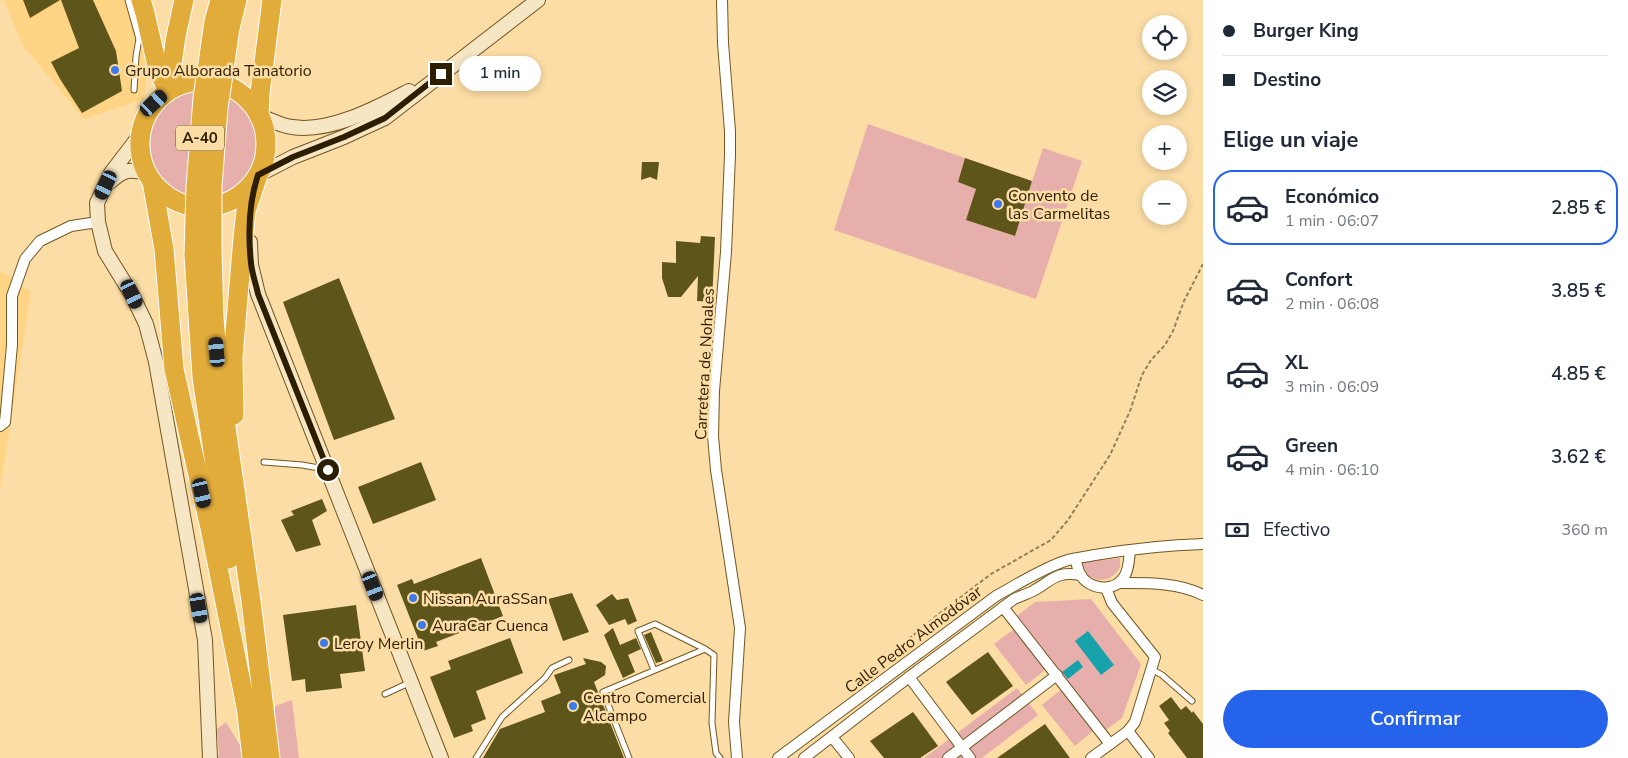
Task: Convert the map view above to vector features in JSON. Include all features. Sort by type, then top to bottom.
[{"type":"highway","points":[[141,0],[151,74],[142,127],[141,154],[150,177],[164,249],[174,369],[210,528],[246,707]]},
{"type":"highway","points":[[168,91],[176,36],[184,0]]},
{"type":"highway","name":"A-40","points":[[220,0],[222,25],[218,108],[212,187],[203,254],[202,378],[233,590],[252,758]]},
{"type":"highway","name":"A-40","points":[[222,25],[237,0]]},
{"type":"highway","points":[[251,600],[235,444],[233,357],[246,211],[265,156],[266,137],[260,116],[260,93],[272,0]]},
{"type":"highway","points":[[145,39],[168,91]]},
{"type":"highway","points":[[142,127],[154,103],[168,91],[187,82],[208,80],[229,86],[247,98],[260,116]]},
{"type":"highway","points":[[150,177],[166,195],[184,204],[203,207],[222,204],[240,195],[258,175]]},
{"type":"highway","name":"A-40","points":[[203,254],[214,318],[220,386],[251,600],[270,758]]},
{"type":"street","points":[[258,175],[293,157],[385,118],[538,0]]},
{"type":"street","name":"Carretera de Nohales","points":[[722,0],[722,44],[730,131],[730,155],[725,260],[714,391],[713,436],[716,470],[740,628],[734,722],[737,758]]},
{"type":"street","points":[[260,116],[291,127],[314,129],[370,112],[441,74]]},
{"type":"street","points":[[142,127],[111,173],[97,203],[98,222],[105,251],[132,294],[146,324],[156,362],[205,640],[210,758]]},
{"type":"street","points":[[106,185],[120,173],[131,171],[150,177]]},
{"type":"street","points":[[252,195],[251,265],[258,294],[441,758]]},
{"type":"street","points":[[0,426],[5,422],[8,393],[12,345],[12,296],[26,258],[40,241],[71,226],[98,222]]},
{"type":"street","name":"Calle Pedro Almodóvar","points":[[778,758],[996,596],[1031,576],[1065,561],[1075,559],[1130,550],[1203,544]]},
{"type":"street","points":[[1119,583],[1127,572],[1130,550]]},
{"type":"street","points":[[1075,559],[1081,575],[1093,585],[1106,588],[1119,583],[1166,585],[1203,594]]},
{"type":"street","name":"Calle Pedro Almodóvar","points":[[804,758],[1014,599],[1031,592],[1057,575],[1081,575]]},
{"type":"street","points":[[1091,758],[1136,722],[1155,657],[1112,603],[1106,588]]},
{"type":"street","points":[[1003,607],[1110,744]]},
{"type":"street","points":[[948,758],[1057,675]]},
{"type":"street","points":[[909,677],[970,758]]},
{"type":"street","points":[[1128,730],[1149,758]]},
{"type":"street","points":[[832,737],[849,758]]},
{"type":"lane","points":[[128,0],[145,39],[136,56],[134,90]]},
{"type":"lane","points":[[264,462],[302,465],[328,470]]},
{"type":"lane","points":[[654,670],[638,631],[655,624],[714,655],[712,723],[716,753],[720,758]]},
{"type":"lane","points":[[629,758],[603,692],[705,649]]},
{"type":"lane","points":[[476,758],[502,717],[545,678],[552,668],[569,660]]},
{"type":"lane","points":[[1151,668],[1192,701]]},
{"type":"lane","points":[[385,694],[411,682]]},
{"type":"path","points":[[886,678],[894,658],[905,642],[991,574],[1050,540],[1068,520],[1110,455],[1130,411],[1142,375],[1151,360],[1165,346],[1173,331],[1184,301],[1203,264]]},
{"type":"shaded area","points":[[4,0],[133,0],[148,60],[144,99],[84,119],[22,44]]},
{"type":"shaded area","points":[[203,88],[224,93],[242,105],[254,123],[259,144],[254,165],[242,183],[224,195],[203,200],[182,195],[164,183],[152,165],[147,144],[152,123],[164,105],[182,93]]},
{"type":"shaded area","points":[[868,124],[965,158],[958,182],[976,189],[967,220],[1014,236],[1043,148],[1082,161],[1036,299],[834,230]]},
{"type":"shaded area","points":[[0,270],[31,292],[0,490]]},
{"type":"shaded area","points":[[1120,558],[1118,571],[1110,578],[1100,580],[1091,577],[1086,572],[1082,562]]},
{"type":"shaded area","points":[[1091,599],[1141,664],[1122,718],[1103,732],[1014,618],[1035,602]]},
{"type":"shaded area","points":[[1014,629],[1046,669],[1026,685],[994,644]]},
{"type":"shaded area","points":[[1017,688],[1038,715],[982,758],[924,758]]},
{"type":"shaded area","points":[[1062,689],[1094,730],[1075,746],[1042,705]]},
{"type":"shaded area","points":[[292,700],[299,758],[277,758],[275,706]]},
{"type":"shaded area","points":[[226,722],[241,747],[244,758],[216,758],[219,754],[217,729]]},
{"type":"water","points":[[1088,631],[1114,665],[1101,675],[1075,641]]},
{"type":"water","points":[[1078,660],[1083,667],[1068,679],[1062,672]]},
{"type":"building","points":[[23,0],[60,0],[30,18]]},
{"type":"building","points":[[61,0],[93,0],[116,51],[122,91],[82,113],[51,62],[79,48]]},
{"type":"building","name":"Convento de las Carmelitas","points":[[965,158],[1032,181],[1015,236],[966,220],[976,189],[958,182]]},
{"type":"building","points":[[642,162],[659,162],[657,180],[650,177],[641,180]]},
{"type":"building","points":[[701,236],[715,237],[712,302],[697,301],[698,276],[681,297],[668,297],[662,278],[662,262],[676,263],[676,241],[700,243]]},
{"type":"building","points":[[339,278],[395,419],[334,440],[283,302]]},
{"type":"building","points":[[421,462],[436,500],[373,524],[358,487]]},
{"type":"building","points":[[322,499],[327,511],[312,520],[321,545],[296,552],[281,520],[294,515],[291,511]]},
{"type":"building","points":[[481,558],[503,616],[436,642],[438,646],[423,651],[397,585],[412,579],[414,584]]},
{"type":"building","points":[[572,593],[589,632],[563,641],[548,599]]},
{"type":"building","points":[[612,594],[617,600],[628,598],[637,621],[628,625],[625,619],[609,625],[596,605]]},
{"type":"building","name":"Leroy Merlin","points":[[356,605],[365,671],[340,674],[342,688],[306,692],[305,679],[292,681],[283,615]]},
{"type":"building","points":[[613,628],[620,645],[636,638],[641,649],[628,655],[635,672],[623,678],[604,635]]},
{"type":"building","points":[[651,632],[663,661],[656,663],[644,635]]},
{"type":"building","points":[[510,638],[523,673],[476,691],[486,719],[471,725],[473,731],[454,738],[430,677],[451,669],[448,661]]},
{"type":"building","points":[[988,652],[1013,686],[972,715],[946,682]]},
{"type":"building","name":"Centro Comercial Alcampo","points":[[583,658],[601,662],[606,666],[605,675],[594,682],[624,758],[483,758],[500,729],[545,712],[541,701],[561,693],[554,675],[586,664]]},
{"type":"building","points":[[1171,697],[1181,710],[1186,706],[1192,713],[1193,711],[1203,724],[1203,758],[1187,758],[1168,733],[1170,731],[1164,723],[1169,720],[1159,706]]},
{"type":"building","points":[[913,712],[938,746],[920,758],[884,758],[870,741]]},
{"type":"building","points":[[1045,724],[1070,758],[997,758]]},
{"type":"place","name":"Grupo Alborada Tanatorio","points":[[115,70]]},
{"type":"place","name":"Convento de las Carmelitas","points":[[998,204]]},
{"type":"place","name":"Nissan AuraSSan","points":[[413,598]]},
{"type":"place","name":"AuraCar Cuenca","points":[[422,625]]},
{"type":"place","name":"Leroy Merlin","points":[[324,643]]},
{"type":"place","name":"Centro Comercial Alcampo","points":[[573,706]]},
{"type":"route","points":[[328,470],[258,294],[251,265],[252,195],[258,175],[293,157],[385,118],[441,74]]}]
